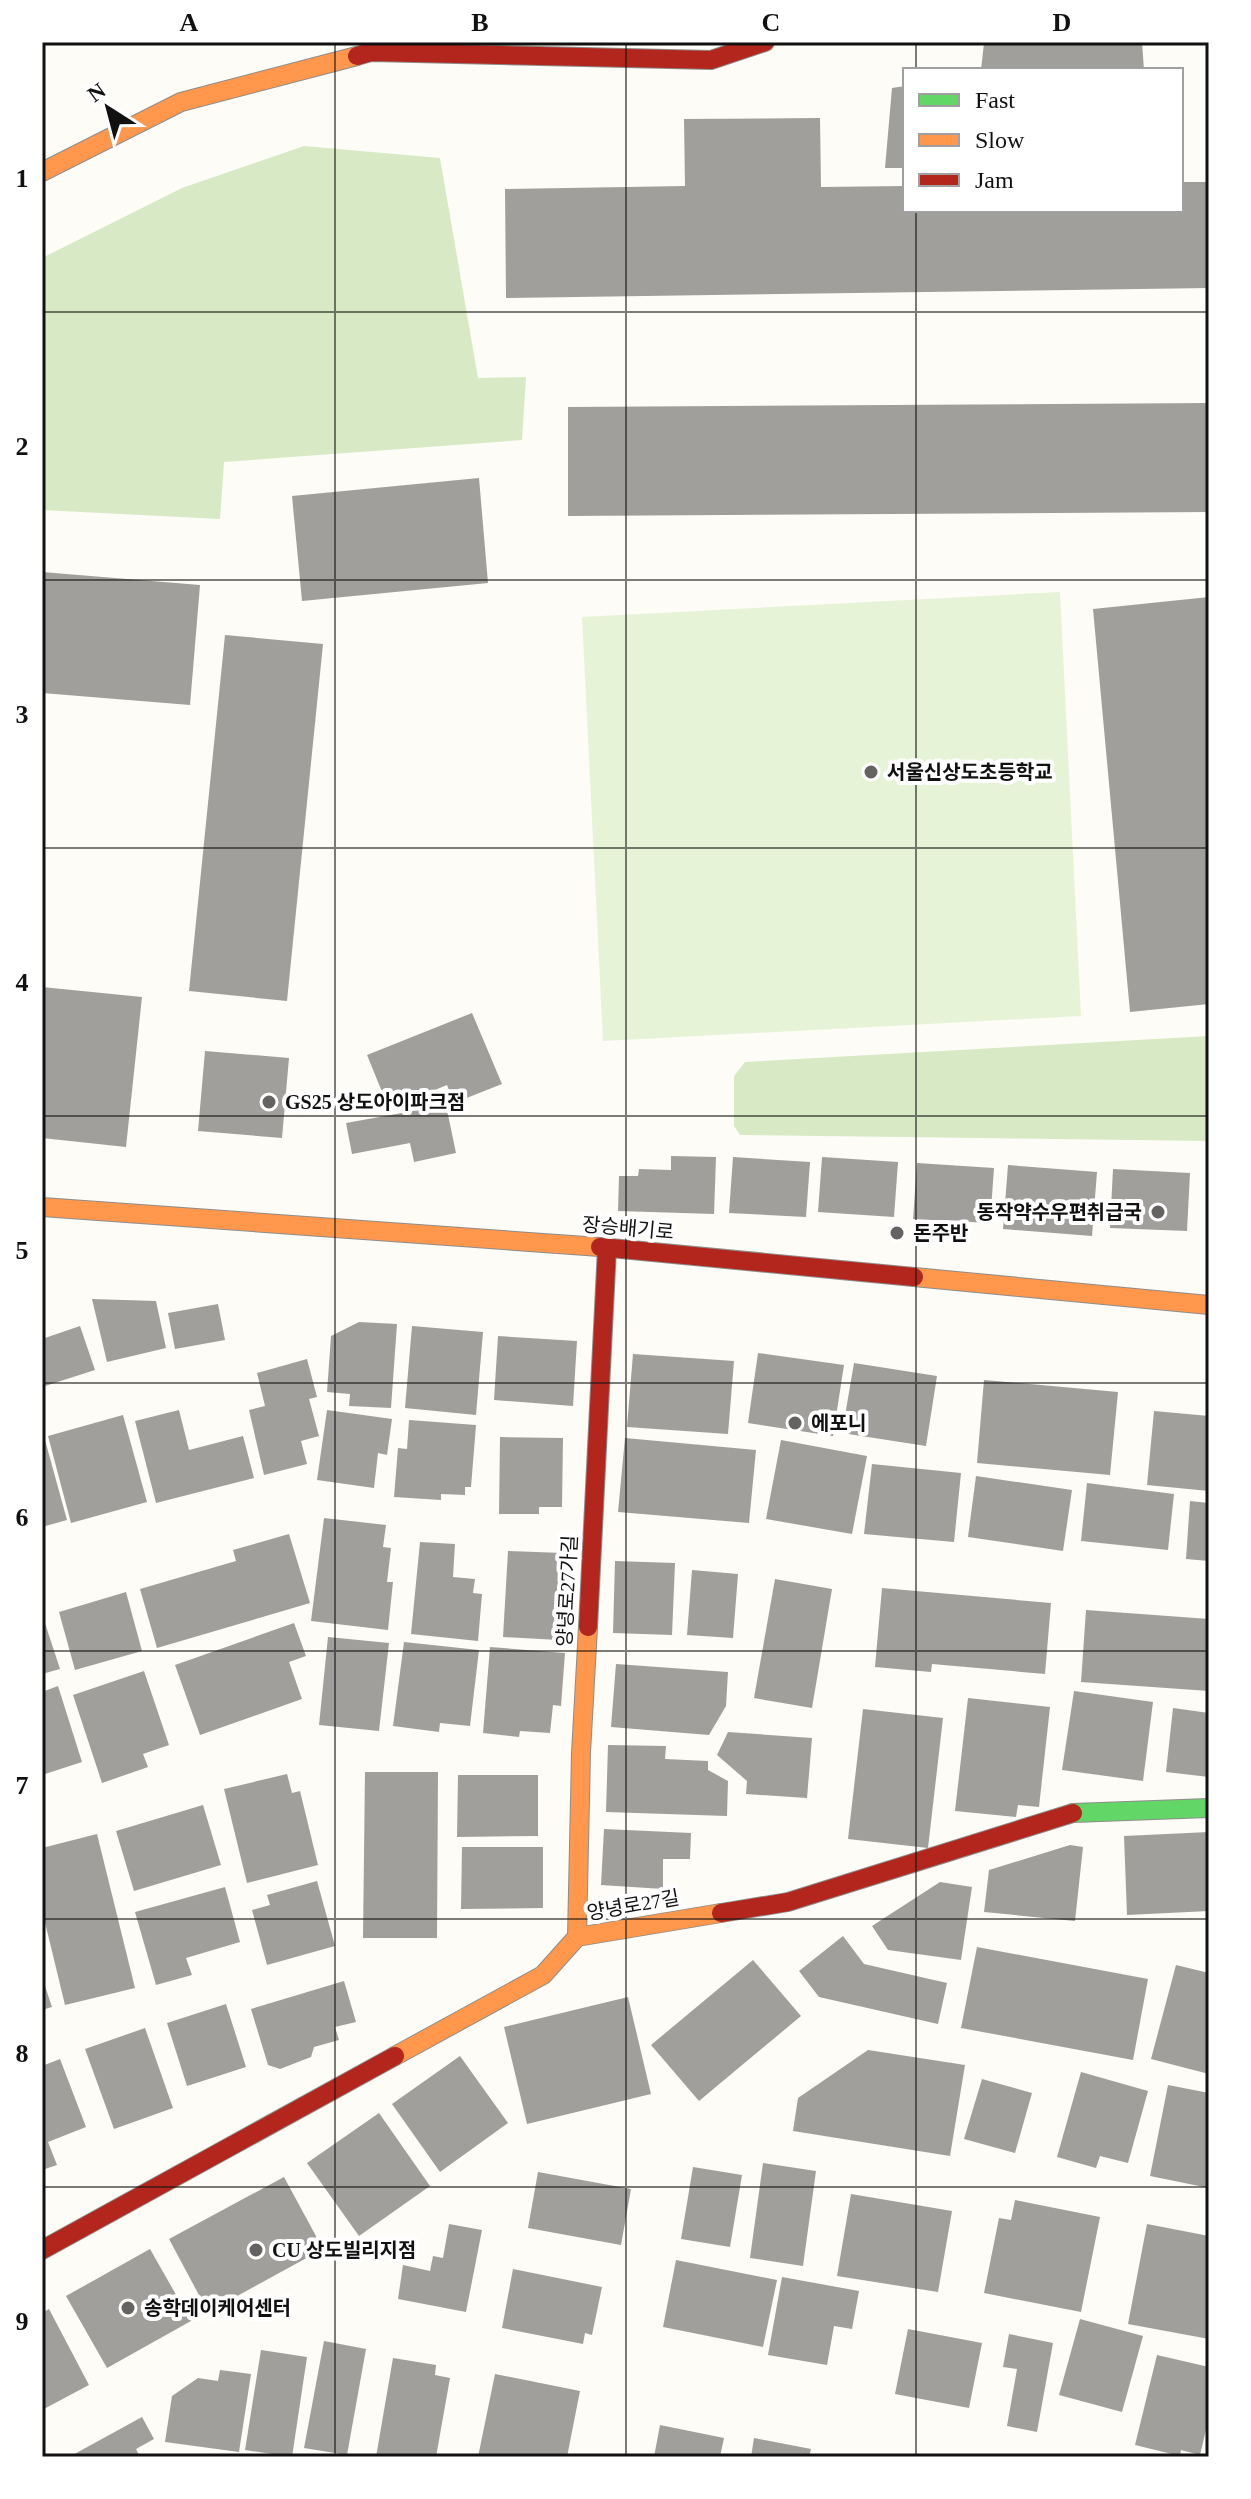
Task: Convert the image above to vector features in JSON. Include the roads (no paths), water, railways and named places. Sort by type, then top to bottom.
[{"type":"street","points":[[42,172],[181,102],[371,52],[711,60],[765,42]]},
{"type":"street","name":"장승배기로","points":[[42,1207],[607,1248],[1209,1305]]},
{"type":"street","name":"양녕로27가길","points":[[577,1937],[581,1753],[607,1248]]},
{"type":"street","name":"양녕로27길","points":[[42,2250],[543,1975],[577,1937],[788,1902],[1070,1813],[1209,1808]]},
{"type":"place","name":"서울신상도초등학교","points":[[871,772]]},
{"type":"place","name":"GS25 상도아이파크점","points":[[269,1102]]},
{"type":"place","name":"동작약수우편취급국","points":[[1158,1212]]},
{"type":"place","name":"돈주반","points":[[897,1233]]},
{"type":"place","name":"에포니","points":[[795,1423]]},
{"type":"place","name":"CU 상도빌리지점","points":[[256,2250]]},
{"type":"place","name":"송학데이케어센터","points":[[128,2308]]}]
